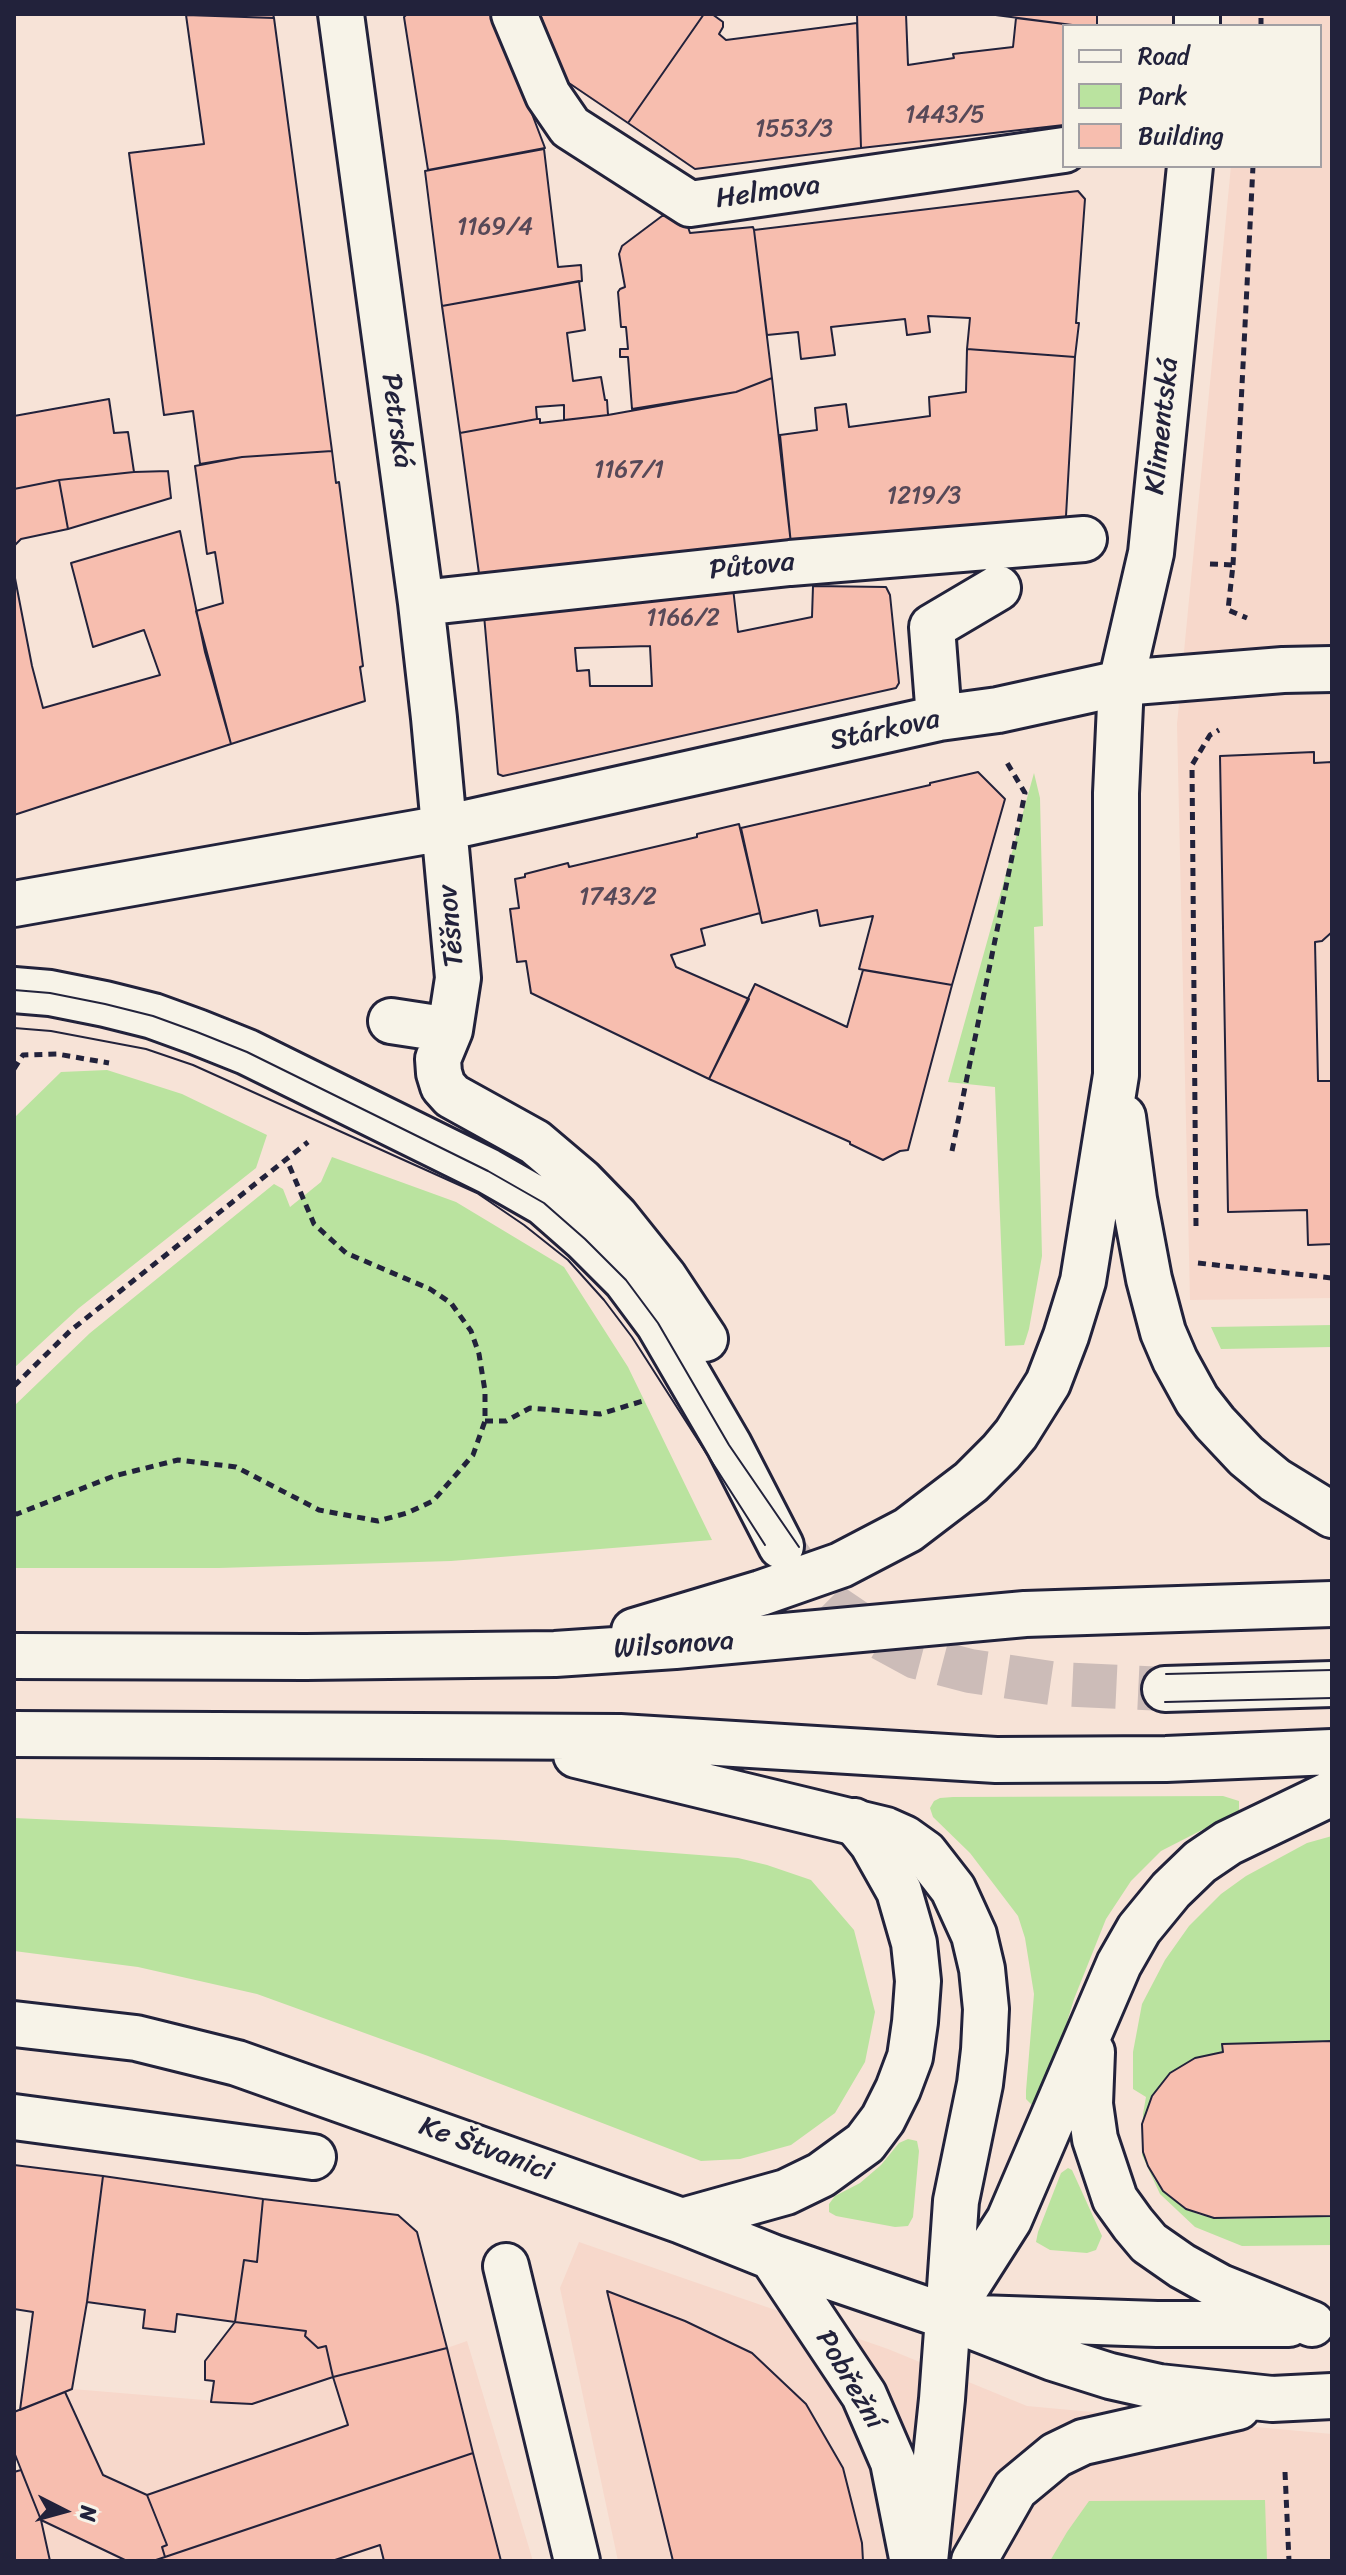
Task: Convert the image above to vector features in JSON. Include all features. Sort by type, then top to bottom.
[{"type":"main road","name":"Petrská","points":[[341,14],[421,603],[444,828]]},
{"type":"main road","name":"Helmova","points":[[514,14],[548,95],[570,127],[690,204],[1062,150]]},
{"type":"main road","name":"Klimentská","points":[[1116,1075],[1116,793],[1121,683],[1151,553],[1190,168]]},
{"type":"main road","name":"Půtova","points":[[421,603],[790,563],[1084,539]]},
{"type":"main road","points":[[939,718],[932,627],[998,588]]},
{"type":"main road","name":"Stárkova","points":[[444,828],[939,718],[998,710],[1121,683],[1332,669]]},
{"type":"main road","points":[[14,904],[444,828]]},
{"type":"main road","name":"Těšnov","points":[[444,828],[458,978],[450,1030],[438,1059],[443,1086],[452,1096],[535,1142],[581,1181],[616,1217],[664,1277],[705,1339]]},
{"type":"main road","points":[[14,990],[50,993],[153,1016],[247,1052],[544,1203],[626,1280],[658,1323],[729,1445],[781,1546]]},
{"type":"main road","points":[[391,1021],[450,1030]]},
{"type":"main road","points":[[1116,1075],[1149,1279],[1163,1332],[1175,1360],[1197,1400],[1246,1456],[1275,1480],[1332,1515]]},
{"type":"main road","points":[[555,1654],[761,1593],[841,1565],[908,1530],[971,1482],[1016,1434],[1048,1383],[1066,1336],[1083,1281],[1116,1075]]},
{"type":"main road","name":"Wilsonova","points":[[14,1656],[555,1654],[1025,1614],[1332,1604]]},
{"type":"main road","points":[[1165,1689],[1332,1684]]},
{"type":"main road","points":[[14,1734],[492,1735],[690,1740],[996,1760],[1166,1759],[1332,1752]]},
{"type":"main road","points":[[492,1735],[854,1821],[904,1838],[931,1860],[963,1907],[982,1969],[986,2009],[984,2050],[956,2201],[942,2399],[925,2561]]},
{"type":"main road","points":[[948,2317],[1009,2220],[1119,1964],[1139,1929],[1171,1890],[1200,1862],[1228,1843],[1332,1793]]},
{"type":"main road","points":[[682,2221],[786,2192],[821,2175],[865,2143],[883,2119],[898,2089],[910,2057],[915,2022],[918,1981],[914,1943],[903,1903],[887,1867],[854,1821]]},
{"type":"main road","points":[[1098,2014],[1090,2065],[1090,2104],[1095,2139],[1115,2199],[1149,2243],[1182,2266],[1220,2287],[1322,2323]]},
{"type":"main road","name":"Ke Štvanici","points":[[14,2024],[136,2038],[237,2063],[682,2221],[772,2257],[948,2317]]},
{"type":"main road","points":[[14,2117],[313,2157]]},
{"type":"main road","name":"Pobřežní","points":[[772,2257],[864,2395],[893,2462],[913,2561]]},
{"type":"main road","points":[[506,2266],[577,2561]]},
{"type":"main road","points":[[948,2317],[1157,2324],[1322,2323]]},
{"type":"main road","points":[[948,2317],[1053,2358],[1159,2387],[1272,2399],[1332,2396]]},
{"type":"main road","points":[[974,2561],[1015,2489],[1056,2455],[1083,2442],[1272,2399]]},
{"type":"path","points":[[1233,565],[1253,168]]},
{"type":"path","points":[[952,1151],[1025,793],[1004,758],[998,710]]},
{"type":"path","points":[[1196,1231],[1192,765],[1210,735],[1222,729]]},
{"type":"path","points":[[14,1069],[23,1055],[57,1054]]},
{"type":"path","points":[[14,1386],[70,1331],[319,1134]]},
{"type":"path","points":[[14,1513],[114,1476],[178,1460],[236,1467],[319,1510],[378,1521],[433,1501],[473,1455],[485,1421],[485,1391],[479,1354],[471,1331],[451,1303],[430,1289],[346,1253],[314,1224],[286,1158]]},
{"type":"path","points":[[1196,1263],[1332,1278]]},
{"type":"path","points":[[485,1421],[506,1421],[530,1408],[600,1414],[648,1399]]},
{"type":"path","points":[[1285,2472],[1289,2561]]},
{"type":"shaded area","points":[[1240,14],[1332,14],[1332,1298],[1190,1300],[1177,724],[1231,168],[1322,168],[1322,24],[1240,24]]},
{"type":"shaded area","points":[[579,2242],[888,2349],[1027,2406],[1332,2434],[1332,2561],[618,2561],[560,2288]]},
{"type":"shaded area","points":[[467,2341],[533,2561],[50,2561],[41,2520],[14,2452],[14,2412],[72,2389],[252,2404],[333,2377]]},
{"type":"green space","points":[[1034,773],[1040,798],[1043,926],[1034,927],[1042,1256],[1024,1345],[1005,1346],[995,1087],[948,1082]]},
{"type":"green space","points":[[107,1070],[182,1094],[267,1135],[256,1168],[79,1308],[14,1368],[14,1118],[61,1072]]},
{"type":"green space","points":[[332,1157],[456,1202],[564,1267],[628,1367],[712,1540],[451,1561],[219,1568],[14,1568],[14,1406],[90,1333],[274,1184],[283,1189],[290,1207],[321,1182]]},
{"type":"green space","points":[[1332,1325],[1332,1347],[1221,1349],[1211,1327]]},
{"type":"green space","points":[[1223,1796],[1239,1801],[1239,1811],[1161,1851],[1131,1881],[1106,1919],[1074,1999],[1043,2101],[1032,2105],[1026,2099],[1026,2091],[1034,1994],[1025,1938],[1018,1916],[970,1853],[933,1817],[930,1808],[934,1801],[953,1797]]},
{"type":"green space","points":[[14,1818],[505,1840],[738,1858],[767,1865],[811,1880],[854,1930],[875,2012],[865,2062],[835,2113],[791,2145],[740,2159],[701,2161],[257,1994],[138,1967],[14,1951]]},
{"type":"green space","points":[[1332,1836],[1332,2041],[1223,2044],[1223,2052],[1195,2058],[1170,2073],[1152,2096],[1143,2122],[1146,2097],[1133,2089],[1133,2052],[1142,2004],[1165,1960],[1189,1926],[1221,1894],[1246,1876],[1307,1843]]},
{"type":"green space","points":[[1142,2137],[1143,2152],[1154,2179],[1163,2191],[1186,2209],[1200,2215],[1228,2219],[1332,2216],[1332,2245],[1242,2246],[1195,2227],[1160,2194],[1142,2155]]},
{"type":"green space","points":[[908,2139],[917,2141],[919,2151],[913,2217],[908,2226],[895,2227],[829,2212],[829,2204],[835,2196],[860,2183],[881,2165],[899,2143]]},
{"type":"green space","points":[[1068,2168],[1072,2170],[1102,2236],[1096,2250],[1087,2253],[1050,2250],[1036,2242],[1061,2173]]},
{"type":"green space","points":[[1265,2500],[1267,2561],[1050,2561],[1089,2501]]},
{"type":"building","points":[[162,14],[273,14],[274,18]]},
{"type":"building","points":[[407,14],[494,14],[545,148],[428,170],[404,17]]},
{"type":"building","points":[[540,14],[704,14],[628,123],[563,79]]},
{"type":"building","points":[[704,14],[712,14],[723,22],[719,34],[726,40],[857,23],[861,148],[695,169],[628,123]]},
{"type":"building","points":[[857,14],[906,14],[908,65],[954,58],[953,54],[1013,47],[1016,18],[1064,24],[1062,125],[861,148]]},
{"type":"building","points":[[988,14],[1097,14],[1097,24],[1065,24]]},
{"type":"building","points":[[186,15],[274,18],[332,451],[242,457],[200,464],[193,411],[164,415],[129,153],[204,144]]},
{"type":"building","points":[[544,149],[558,267],[581,265],[582,281],[442,306],[425,171]]},
{"type":"building","points":[[1078,191],[1085,199],[1075,357],[967,349],[970,318],[928,316],[930,332],[907,335],[905,319],[831,327],[835,355],[801,359],[798,332],[767,335],[754,230]]},
{"type":"building","points":[[673,215],[687,224],[690,233],[753,227],[772,378],[736,392],[632,409],[628,357],[620,357],[620,349],[628,349],[626,327],[621,327],[618,292],[625,287],[619,254],[622,246],[662,216]]},
{"type":"building","points":[[579,281],[585,330],[567,333],[573,381],[601,377],[608,415],[564,420],[564,405],[536,407],[537,419],[460,433],[442,306]]},
{"type":"building","points":[[967,349],[1075,357],[1066,516],[1061,520],[791,544],[780,435],[817,430],[815,408],[846,404],[849,427],[930,416],[929,397],[966,392]]},
{"type":"building","points":[[772,378],[791,544],[480,581],[460,433],[537,419],[540,423],[608,415],[736,392]]},
{"type":"building","points":[[109,399],[114,433],[128,432],[134,472],[59,480],[14,489],[14,416]]},
{"type":"building","points":[[332,451],[336,483],[339,482],[365,701],[231,744],[196,611],[223,603],[215,552],[207,554],[195,466],[242,457]]},
{"type":"building","points":[[168,471],[171,498],[68,529],[59,480]]},
{"type":"building","points":[[59,480],[68,529],[21,539],[14,546],[14,489]]},
{"type":"building","points":[[180,531],[205,652],[231,744],[14,815],[14,573],[43,708],[160,675],[144,630],[93,647],[71,563]]},
{"type":"building","points":[[813,586],[886,587],[890,595],[899,683],[896,688],[503,776],[498,774],[484,615],[733,588],[738,632],[812,617]],"holes":[[[650,646],[652,686],[590,686],[589,670],[577,671],[575,648]]]},
{"type":"building","points":[[1314,752],[1314,763],[1332,762],[1332,932],[1322,941],[1315,942],[1318,1081],[1332,1081],[1332,1244],[1308,1245],[1307,1210],[1228,1212],[1220,756]]},
{"type":"building","points":[[978,772],[1005,799],[952,985],[859,969],[873,916],[820,926],[817,910],[762,923],[741,828]]},
{"type":"building","points":[[739,824],[760,913],[701,929],[705,945],[671,955],[676,967],[749,999],[709,1079],[531,993],[526,961],[517,962],[510,909],[519,908],[515,879],[568,863],[569,867]]},
{"type":"building","points":[[863,970],[952,985],[908,1150],[883,1160],[709,1079],[755,984],[847,1027]]},
{"type":"building","points":[[1332,2041],[1332,2216],[1214,2218],[1186,2209],[1163,2191],[1143,2152],[1142,2124],[1152,2096],[1170,2073],[1195,2058],[1223,2052],[1222,2044]]},
{"type":"building","points":[[14,2165],[103,2176],[72,2389],[20,2410],[33,2312],[14,2309]]},
{"type":"building","points":[[103,2176],[263,2199],[257,2262],[244,2260],[235,2322],[177,2314],[175,2332],[143,2328],[145,2310],[87,2302]]},
{"type":"building","points":[[263,2199],[398,2215],[417,2232],[447,2348],[333,2377],[326,2346],[318,2348],[305,2336],[306,2331],[235,2322],[244,2260],[257,2262]]},
{"type":"building","points":[[607,2291],[685,2321],[752,2353],[806,2404],[843,2468],[862,2543],[863,2561],[673,2561]]},
{"type":"building","points":[[235,2322],[306,2331],[305,2336],[318,2348],[326,2346],[333,2377],[252,2404],[211,2402],[214,2381],[205,2380],[205,2361]]},
{"type":"building","points":[[447,2348],[473,2453],[165,2557],[162,2547],[167,2545],[147,2495],[348,2425],[333,2377]]},
{"type":"building","points":[[65,2392],[103,2475],[147,2495],[167,2545],[162,2547],[165,2557],[153,2561],[127,2561],[41,2520],[14,2452],[14,2412]]},
{"type":"building","points":[[473,2453],[501,2561],[384,2561],[380,2545],[332,2561],[153,2561]]},
{"type":"building","points":[[21,2470],[41,2520],[50,2561],[14,2561],[14,2472]]},
{"type":"tunnel","points":[[785,1551],[802,1575],[834,1607],[916,1657],[970,1671],[1058,1684],[1165,1689]]},
{"type":"tram line","points":[[14,990],[50,993],[153,1016],[247,1052],[488,1171],[544,1203],[626,1280],[658,1323],[729,1445],[799,1547]]},
{"type":"tram line","points":[[14,1028],[51,1031],[146,1049],[193,1065],[477,1193],[524,1225],[568,1260],[632,1337],[765,1545]]},
{"type":"tram line","points":[[1166,1674],[1332,1670]]},
{"type":"tram line","points":[[1165,1702],[1332,1698]]}]
